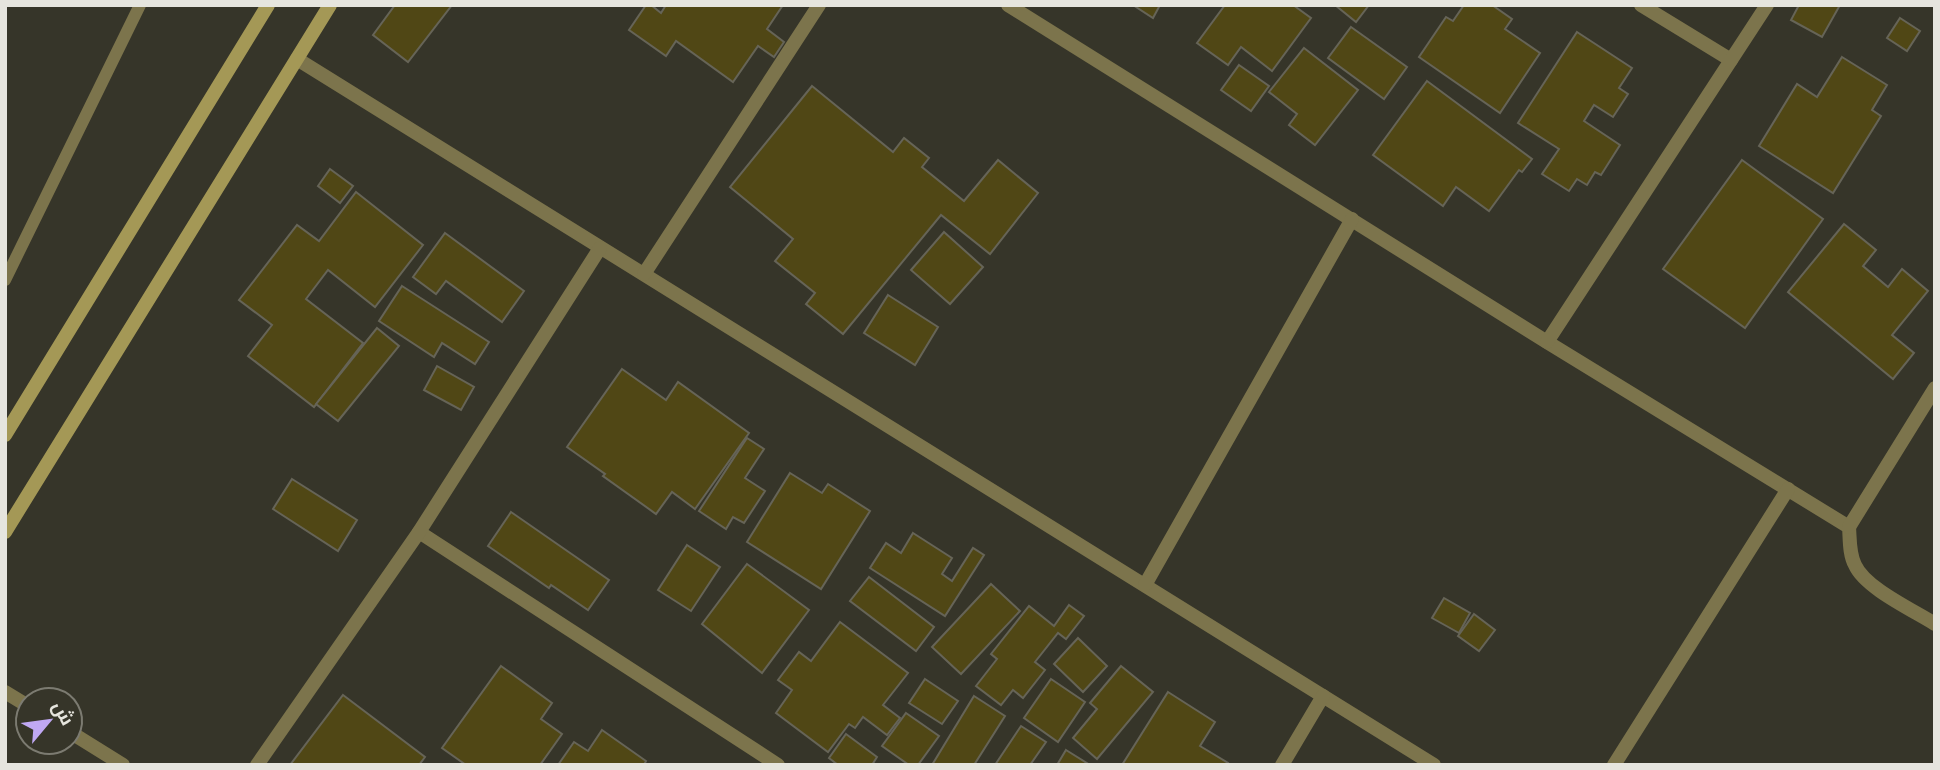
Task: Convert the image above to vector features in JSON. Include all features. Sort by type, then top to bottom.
[{"type":"street","points":[[5,435],[268,5]]},
{"type":"street","points":[[644,274],[819,5]]},
{"type":"street","points":[[1008,5],[1849,527]]},
{"type":"street","points":[[1641,5],[1731,60]]},
{"type":"street","points":[[1547,342],[1767,5]]},
{"type":"street","points":[[5,531],[329,6]]},
{"type":"street","points":[[297,59],[1434,765]]},
{"type":"street","points":[[1145,585],[1352,219]]},
{"type":"street","points":[[257,765],[419,532],[600,248]]},
{"type":"street","points":[[1935,388],[1849,527],[1855,567],[1868,582],[1935,624]]},
{"type":"street","points":[[1614,765],[1788,489]]},
{"type":"street","points":[[419,532],[778,765]]},
{"type":"street","points":[[1282,765],[1322,696]]},
{"type":"street","points":[[84,741],[122,765]]},
{"type":"lane","points":[[5,280],[140,5]]},
{"type":"building","points":[[395,5],[452,5],[408,62],[373,35]]},
{"type":"building","points":[[646,5],[651,5],[661,13],[666,5],[783,5],[767,29],[784,42],[774,57],[758,46],[733,82],[676,41],[666,56],[629,30]]},
{"type":"building","points":[[1133,5],[1160,5],[1153,18]]},
{"type":"building","points":[[1225,5],[1293,5],[1311,18],[1272,71],[1241,47],[1228,65],[1197,43]]},
{"type":"building","points":[[1335,5],[1369,5],[1356,22]]},
{"type":"building","points":[[1464,5],[1492,5],[1512,19],[1505,29],[1540,53],[1500,113],[1419,57],[1446,17],[1453,21]]},
{"type":"building","points":[[1799,5],[1840,5],[1822,37],[1791,20]]},
{"type":"building","points":[[1900,18],[1920,31],[1907,51],[1887,38]]},
{"type":"building","points":[[1351,27],[1407,67],[1384,99],[1328,58]]},
{"type":"building","points":[[1577,32],[1632,68],[1619,88],[1628,94],[1613,117],[1594,105],[1584,121],[1620,145],[1601,175],[1595,172],[1587,185],[1577,179],[1569,191],[1542,174],[1559,149],[1518,123]]},
{"type":"building","points":[[1304,48],[1358,90],[1315,145],[1289,125],[1297,114],[1269,92]]},
{"type":"building","points":[[1842,57],[1887,85],[1872,110],[1881,116],[1833,193],[1759,146],[1797,84],[1817,97]]},
{"type":"building","points":[[1239,65],[1269,86],[1251,111],[1221,90]]},
{"type":"building","points":[[1427,81],[1532,159],[1522,172],[1519,170],[1489,211],[1456,187],[1443,206],[1373,155]]},
{"type":"building","points":[[812,86],[893,152],[904,138],[929,158],[922,167],[964,201],[998,160],[1038,193],[990,254],[941,215],[843,334],[806,304],[815,293],[775,261],[793,239],[730,187]]},
{"type":"building","points":[[1742,160],[1823,219],[1745,328],[1663,269]]},
{"type":"building","points":[[330,169],[353,186],[340,203],[318,186]]},
{"type":"building","points":[[356,192],[423,245],[375,307],[328,270],[306,299],[363,343],[314,407],[248,356],[272,325],[239,300],[297,225],[319,241]]},
{"type":"building","points":[[1844,224],[1876,250],[1863,266],[1888,287],[1902,269],[1928,291],[1892,335],[1914,353],[1893,379],[1788,292]]},
{"type":"building","points":[[944,232],[983,267],[950,304],[911,270]]},
{"type":"building","points":[[445,233],[524,291],[502,322],[446,281],[436,294],[413,277]]},
{"type":"building","points":[[402,286],[489,342],[475,364],[442,343],[434,357],[379,321]]},
{"type":"building","points":[[888,295],[938,327],[915,365],[864,333]]},
{"type":"building","points":[[377,328],[399,346],[338,421],[316,404]]},
{"type":"building","points":[[437,366],[474,387],[461,410],[424,390]]},
{"type":"building","points":[[622,369],[666,400],[678,382],[749,433],[695,509],[672,492],[656,514],[567,447]]},
{"type":"building","points":[[747,438],[764,449],[745,478],[765,491],[744,523],[733,517],[726,529],[699,511]]},
{"type":"building","points":[[790,473],[822,493],[828,484],[870,511],[821,589],[747,542]]},
{"type":"building","points":[[292,479],[357,520],[338,551],[273,509]]},
{"type":"building","points":[[511,512],[609,580],[588,610],[551,585],[549,588],[488,546]]},
{"type":"building","points":[[913,533],[952,558],[942,574],[952,581],[973,548],[984,555],[945,616],[870,568],[886,543],[901,553]]},
{"type":"building","points":[[687,545],[720,567],[691,611],[658,590]]},
{"type":"building","points":[[747,564],[809,610],[762,673],[702,624]]},
{"type":"building","points":[[869,577],[934,627],[916,651],[850,601]]},
{"type":"building","points":[[991,584],[1020,611],[961,674],[932,647]]},
{"type":"building","points":[[1444,598],[1470,613],[1459,633],[1432,618]]},
{"type":"building","points":[[1069,605],[1084,616],[1066,639],[1058,633],[1035,662],[1045,670],[1023,698],[1013,690],[1001,705],[976,686],[997,659],[991,654],[1029,606],[1054,626]]},
{"type":"building","points":[[1474,614],[1495,630],[1479,651],[1458,636]]},
{"type":"building","points":[[840,622],[908,673],[883,705],[900,718],[887,735],[863,717],[855,728],[849,724],[828,752],[776,713],[792,690],[778,680],[799,652],[811,661]]},
{"type":"building","points":[[1078,638],[1107,666],[1083,692],[1054,664]]},
{"type":"building","points":[[501,666],[552,703],[541,719],[562,734],[540,765],[466,765],[442,748]]},
{"type":"building","points":[[1121,666],[1153,692],[1097,759],[1073,738],[1097,709],[1090,703]]},
{"type":"building","points":[[925,679],[958,701],[942,724],[909,703]]},
{"type":"building","points":[[1051,679],[1085,702],[1058,742],[1024,718]]},
{"type":"building","points":[[1168,692],[1215,722],[1200,746],[1228,763],[1227,765],[1122,765]]},
{"type":"building","points":[[343,695],[425,757],[419,765],[290,765]]},
{"type":"building","points":[[974,696],[1005,716],[974,765],[932,765]]},
{"type":"building","points":[[906,713],[939,736],[918,765],[909,765],[882,746]]},
{"type":"building","points":[[1021,726],[1046,742],[1030,765],[995,765]]},
{"type":"building","points":[[602,730],[646,761],[644,765],[558,765],[574,742],[588,751]]},
{"type":"building","points":[[846,734],[877,757],[872,765],[838,765],[829,758]]},
{"type":"building","points":[[1066,750],[1090,765],[1057,765]]}]
